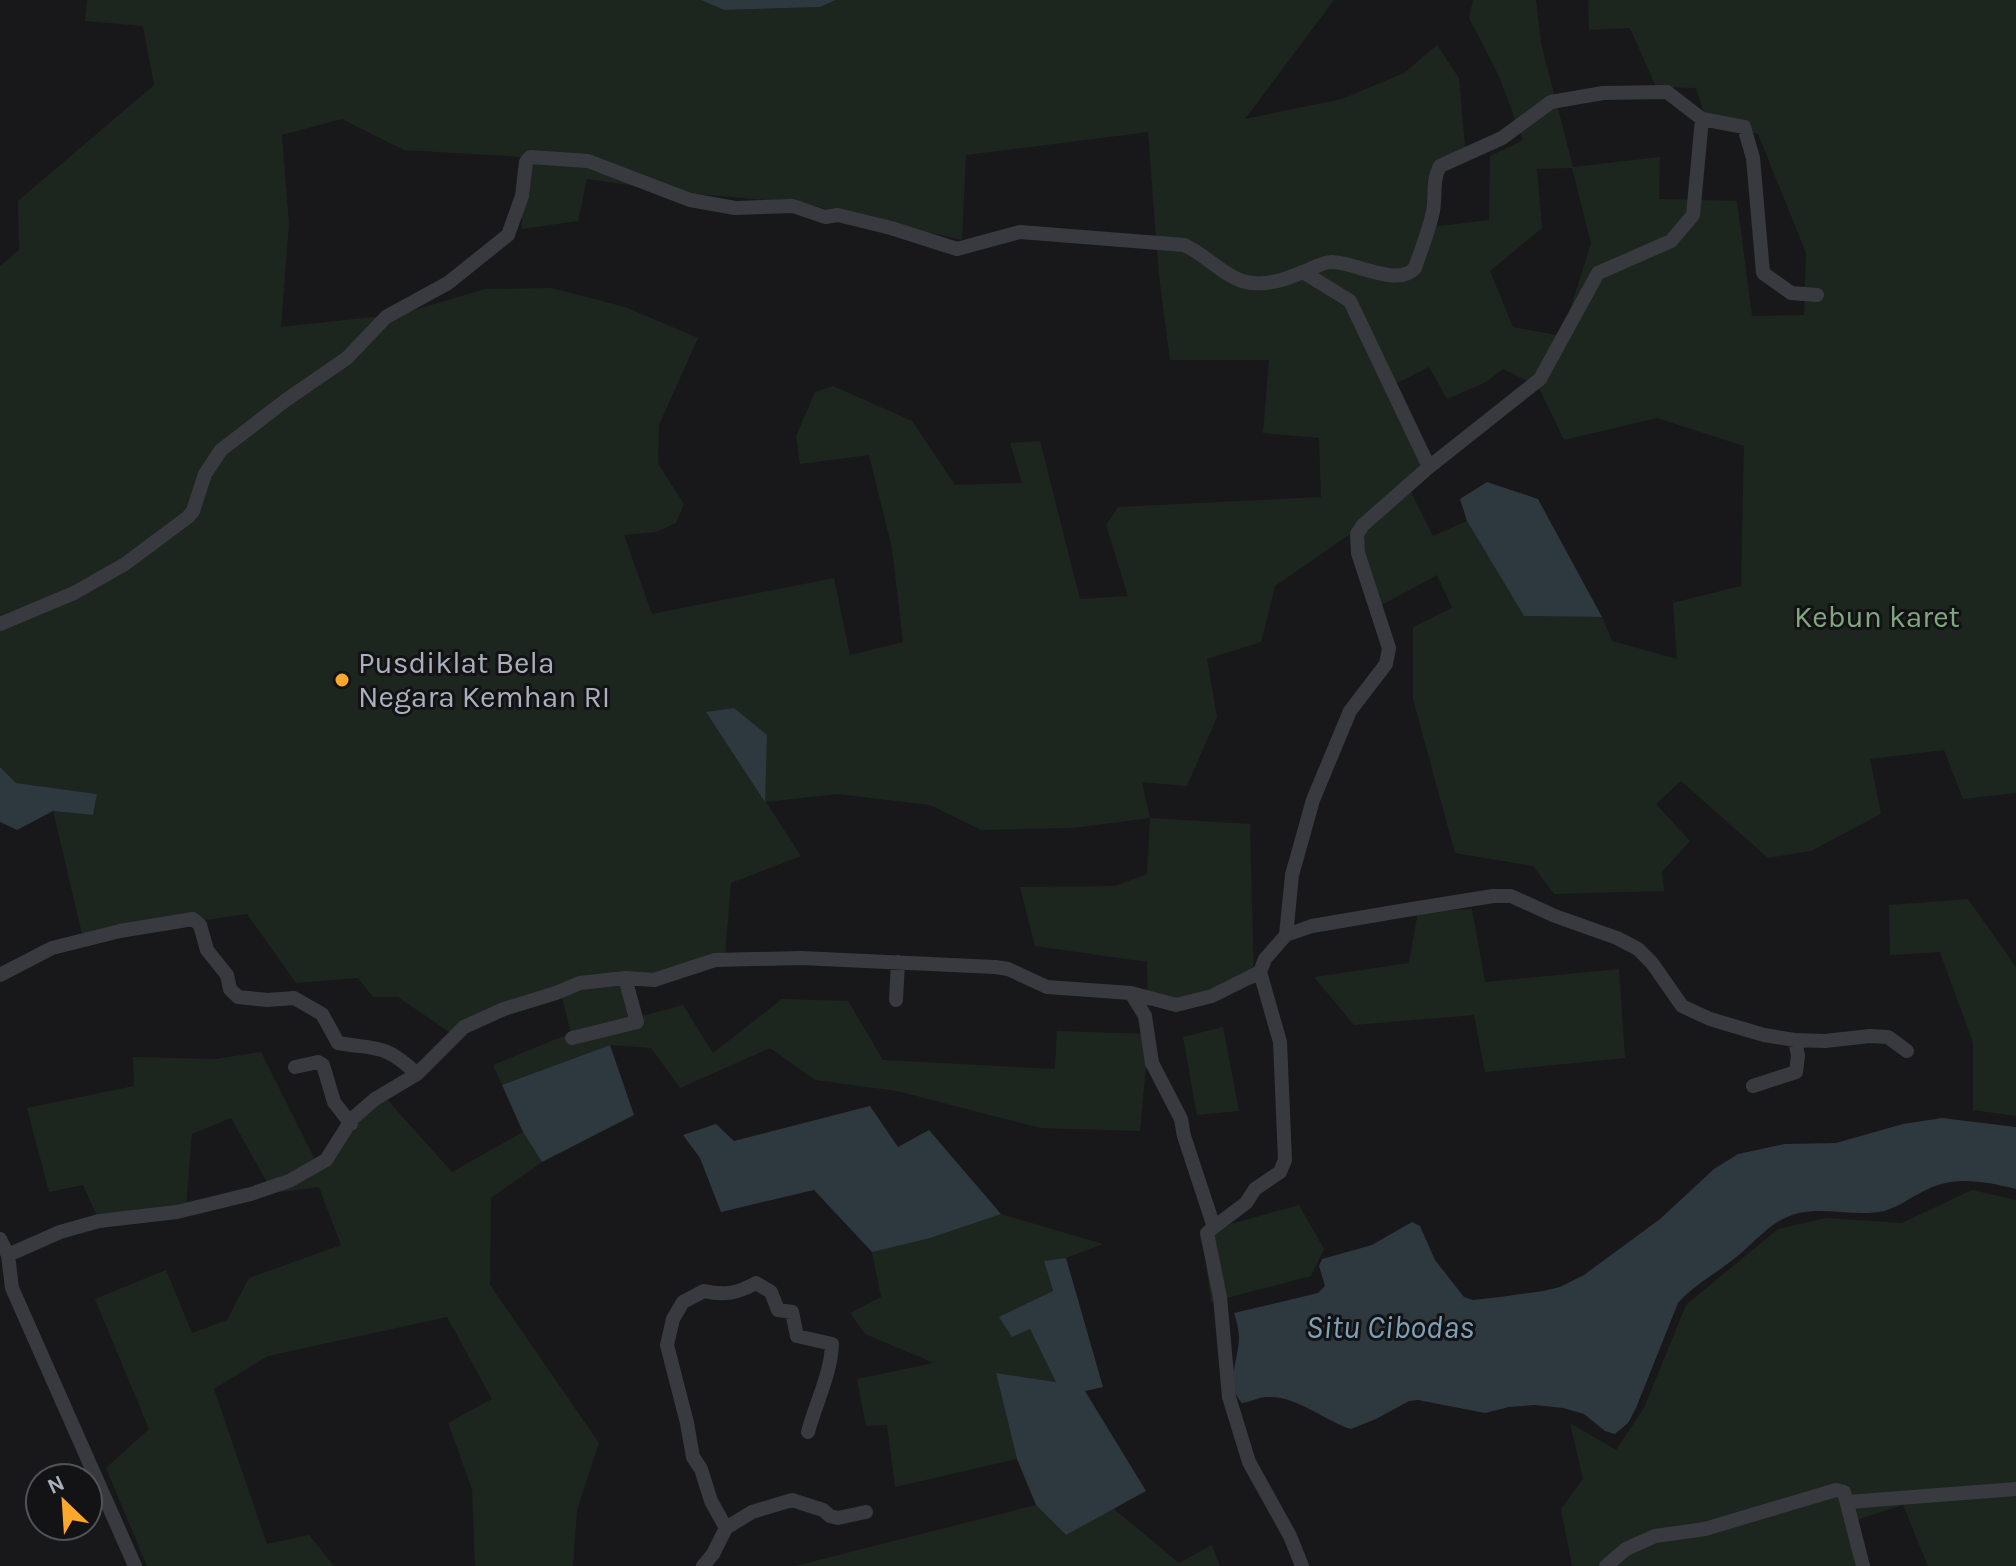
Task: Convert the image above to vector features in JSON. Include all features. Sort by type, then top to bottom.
[{"type":"street","points":[[0,624],[74,593],[125,564],[188,517],[193,511],[205,474],[221,450],[347,358],[386,317],[448,283],[508,235],[522,196],[526,162],[530,157],[588,161],[690,200],[735,208],[793,206],[825,217],[838,215],[891,228],[948,248],[972,246],[1020,232],[1184,245],[1200,252],[1241,281],[1252,283],[1286,279],[1333,262],[1397,277],[1411,273],[1415,268],[1429,227],[1435,175],[1440,166],[1502,138],[1551,102],[1603,93],[1667,92],[1702,119],[1744,127],[1753,158],[1763,273],[1791,293],[1817,295]]},
{"type":"street","points":[[1286,935],[1292,875],[1313,800],[1350,711],[1386,664],[1389,648],[1358,553],[1357,534],[1363,525],[1429,467],[1540,379],[1598,273],[1671,241],[1693,215],[1702,119]]},
{"type":"street","points":[[1303,272],[1350,301],[1429,467]]},
{"type":"street","points":[[1302,1566],[1290,1536],[1249,1462],[1229,1397],[1220,1297],[1207,1233],[1246,1203],[1255,1189],[1280,1172],[1285,1160],[1280,1042],[1260,972],[1265,959],[1286,935],[1312,926],[1493,896],[1511,896],[1638,949],[1652,963],[1682,1006],[1710,1019],[1764,1035],[1795,1040],[1888,1037],[1907,1051]]},
{"type":"street","points":[[0,975],[52,948],[120,931],[193,919],[200,925],[207,950],[227,975],[230,989],[238,997],[267,1000],[294,998],[322,1014],[338,1043],[377,1047],[399,1057],[417,1074]]},
{"type":"street","points":[[8,1255],[60,1232],[99,1221],[177,1212],[289,1181],[326,1160],[352,1119],[375,1099],[417,1074],[456,1033],[504,1009],[580,983],[625,978],[654,980],[715,960],[801,958],[995,967],[1008,969],[1047,987],[1131,993],[1176,1005],[1212,996],[1260,972]]},
{"type":"street","points":[[896,1000],[898,962]]},
{"type":"street","points":[[572,1038],[637,1022],[625,978]]},
{"type":"street","points":[[1131,993],[1145,1016],[1152,1063],[1181,1119],[1214,1227]]},
{"type":"street","points":[[1753,1086],[1796,1072],[1798,1056],[1795,1040]]},
{"type":"street","points":[[295,1067],[318,1062],[323,1065],[334,1102],[351,1124]]},
{"type":"street","points":[[0,1239],[8,1255],[12,1288],[135,1566]]},
{"type":"street","points":[[726,1528],[693,1457],[667,1345],[673,1319],[683,1302],[704,1291],[721,1296],[742,1291],[756,1283],[771,1292],[778,1310],[792,1312],[797,1336],[832,1344],[831,1364],[808,1432]]},
{"type":"street","points":[[1848,1502],[2016,1489]]},
{"type":"street","points":[[1606,1566],[1626,1549],[1655,1536],[1705,1529],[1836,1490],[1844,1492],[1848,1502],[1863,1566]]},
{"type":"street","points":[[703,1566],[726,1528],[752,1512],[792,1500],[838,1518],[866,1512]]},
{"type":"green space","name":"Kebun karet","points":[[87,0],[701,0],[724,10],[820,7],[836,0],[1334,0],[1245,119],[1342,99],[1404,73],[1437,45],[1459,78],[1466,158],[1430,172],[1424,228],[1489,220],[1490,156],[1523,140],[1499,76],[1469,18],[1473,0],[1536,0],[1541,43],[1573,167],[1660,157],[1659,199],[1737,201],[1752,316],[1804,315],[1806,253],[1758,134],[1707,122],[1696,88],[1656,87],[1630,28],[1589,30],[1588,0],[2016,0],[2016,793],[1963,799],[1944,750],[1870,759],[1881,814],[1811,851],[1768,858],[1681,781],[1656,804],[1690,841],[1662,872],[1664,891],[1554,894],[1533,866],[1455,853],[1413,699],[1413,627],[1452,608],[1437,575],[1380,606],[1353,532],[1275,586],[1261,642],[1207,659],[1217,717],[1187,786],[1142,782],[1150,818],[1073,828],[981,830],[930,805],[837,794],[766,802],[801,856],[731,883],[725,956],[631,979],[639,1017],[683,1005],[713,1053],[782,999],[848,1001],[883,1060],[1055,1069],[1057,1031],[1149,1034],[1140,1131],[1040,1128],[897,1091],[815,1080],[770,1048],[680,1088],[651,1048],[610,1045],[502,1085],[493,1065],[571,1033],[560,990],[452,1034],[398,997],[373,997],[358,978],[296,983],[247,914],[83,938],[53,811],[93,815],[97,794],[16,783],[0,767],[0,266],[19,250],[18,201],[154,85],[143,26],[85,21]],"holes":[[[342,119],[404,150],[521,157],[522,229],[578,221],[587,179],[684,193],[802,203],[962,240],[966,155],[1148,132],[1159,276],[1170,360],[1269,360],[1263,433],[1319,438],[1321,497],[1118,507],[1106,525],[1128,596],[1080,599],[1040,441],[1010,443],[1022,483],[955,485],[912,421],[833,386],[815,392],[796,436],[800,464],[869,455],[892,548],[903,642],[850,655],[834,578],[652,614],[624,535],[656,532],[676,523],[684,504],[658,464],[659,425],[698,338],[625,307],[552,288],[485,289],[401,314],[281,327],[289,224],[282,135]],[[1572,168],[1591,243],[1562,336],[1513,327],[1490,271],[1542,228],[1537,169]],[[1429,367],[1447,399],[1486,382],[1503,369],[1538,386],[1564,440],[1657,418],[1744,446],[1741,586],[1673,603],[1677,659],[1612,641],[1602,617],[1524,616],[1467,521],[1433,536],[1410,490],[1436,463],[1391,386]],[[734,708],[765,800],[707,713]]]},
{"type":"green space","points":[[1150,818],[1250,824],[1254,984],[1148,1006],[1147,962],[1035,946],[1020,887],[1115,886],[1147,874]]},
{"type":"green space","points":[[1968,899],[2016,967],[2016,1116],[1973,1110],[1973,1043],[1940,952],[1890,955],[1889,905]]},
{"type":"green space","points":[[1472,909],[1485,982],[1619,969],[1625,1058],[1485,1072],[1474,1015],[1354,1025],[1314,977],[1409,963],[1418,912]]},
{"type":"green space","points":[[1223,1027],[1239,1111],[1197,1115],[1183,1037]]},
{"type":"green space","points":[[261,1052],[317,1164],[383,1095],[452,1172],[523,1132],[542,1162],[491,1198],[490,1285],[599,1443],[577,1510],[573,1566],[475,1566],[472,1489],[448,1423],[492,1399],[447,1317],[268,1356],[214,1389],[267,1544],[309,1535],[334,1566],[147,1566],[106,1468],[149,1429],[95,1299],[166,1270],[192,1333],[227,1320],[249,1278],[341,1245],[319,1187],[273,1193],[231,1118],[192,1134],[186,1207],[96,1214],[83,1185],[49,1192],[27,1108],[134,1086],[133,1057],[215,1059]]},
{"type":"green space","points":[[1972,1190],[2016,1200],[2016,1566],[1928,1566],[1903,1505],[1850,1522],[1855,1566],[1572,1566],[1561,1509],[1583,1479],[1570,1423],[1616,1450],[1644,1408],[1686,1305],[1778,1229],[1826,1218],[1902,1223]]},
{"type":"green space","points":[[1299,1205],[1324,1249],[1311,1276],[1211,1302],[1202,1232]]},
{"type":"green space","points":[[1001,1214],[1103,1244],[1066,1258],[1044,1261],[1053,1291],[1030,1329],[1057,1382],[996,1373],[1017,1459],[895,1487],[887,1425],[866,1426],[857,1379],[934,1363],[865,1334],[850,1313],[881,1297],[872,1252]]},
{"type":"green space","points":[[1036,1505],[1066,1535],[1113,1508],[1179,1563],[1212,1545],[1220,1566],[795,1566]]},
{"type":"water","points":[[701,0],[836,0],[820,7],[724,10]]},
{"type":"water","points":[[1487,482],[1538,499],[1602,617],[1524,616],[1467,521],[1460,499]]},
{"type":"water","points":[[734,708],[767,735],[765,802],[706,712]]},
{"type":"water","points":[[0,767],[16,783],[97,794],[93,815],[53,811],[17,830],[0,822]]},
{"type":"water","points":[[610,1045],[634,1115],[542,1162],[523,1132],[502,1085]]},
{"type":"water","points":[[870,1106],[898,1147],[929,1130],[1001,1214],[930,1238],[872,1252],[814,1190],[721,1212],[700,1158],[683,1135],[716,1124],[734,1141]]},
{"type":"water","name":"Situ Cibodas","points":[[1942,1118],[2016,1127],[2016,1189],[1956,1181],[1934,1187],[1884,1211],[1810,1211],[1779,1221],[1678,1303],[1636,1408],[1628,1423],[1615,1434],[1605,1431],[1584,1414],[1563,1408],[1535,1405],[1485,1413],[1418,1400],[1409,1401],[1351,1429],[1289,1400],[1267,1397],[1242,1403],[1237,1396],[1233,1381],[1239,1336],[1234,1313],[1318,1293],[1325,1286],[1319,1266],[1322,1259],[1372,1245],[1412,1222],[1420,1226],[1435,1260],[1464,1297],[1473,1300],[1543,1291],[1560,1287],[1584,1275],[1660,1219],[1714,1169],[1738,1154],[1785,1144],[1836,1143],[1903,1124]]},
{"type":"water","points":[[1066,1258],[1103,1387],[1085,1391],[1146,1491],[1066,1535],[1036,1505],[1017,1459],[996,1373],[1056,1382],[1030,1329],[1012,1337],[999,1317],[1053,1291],[1044,1261]]},
{"type":"place","name":"Pusdiklat Bela Negara Kemhan RI","points":[[342,680]]}]
